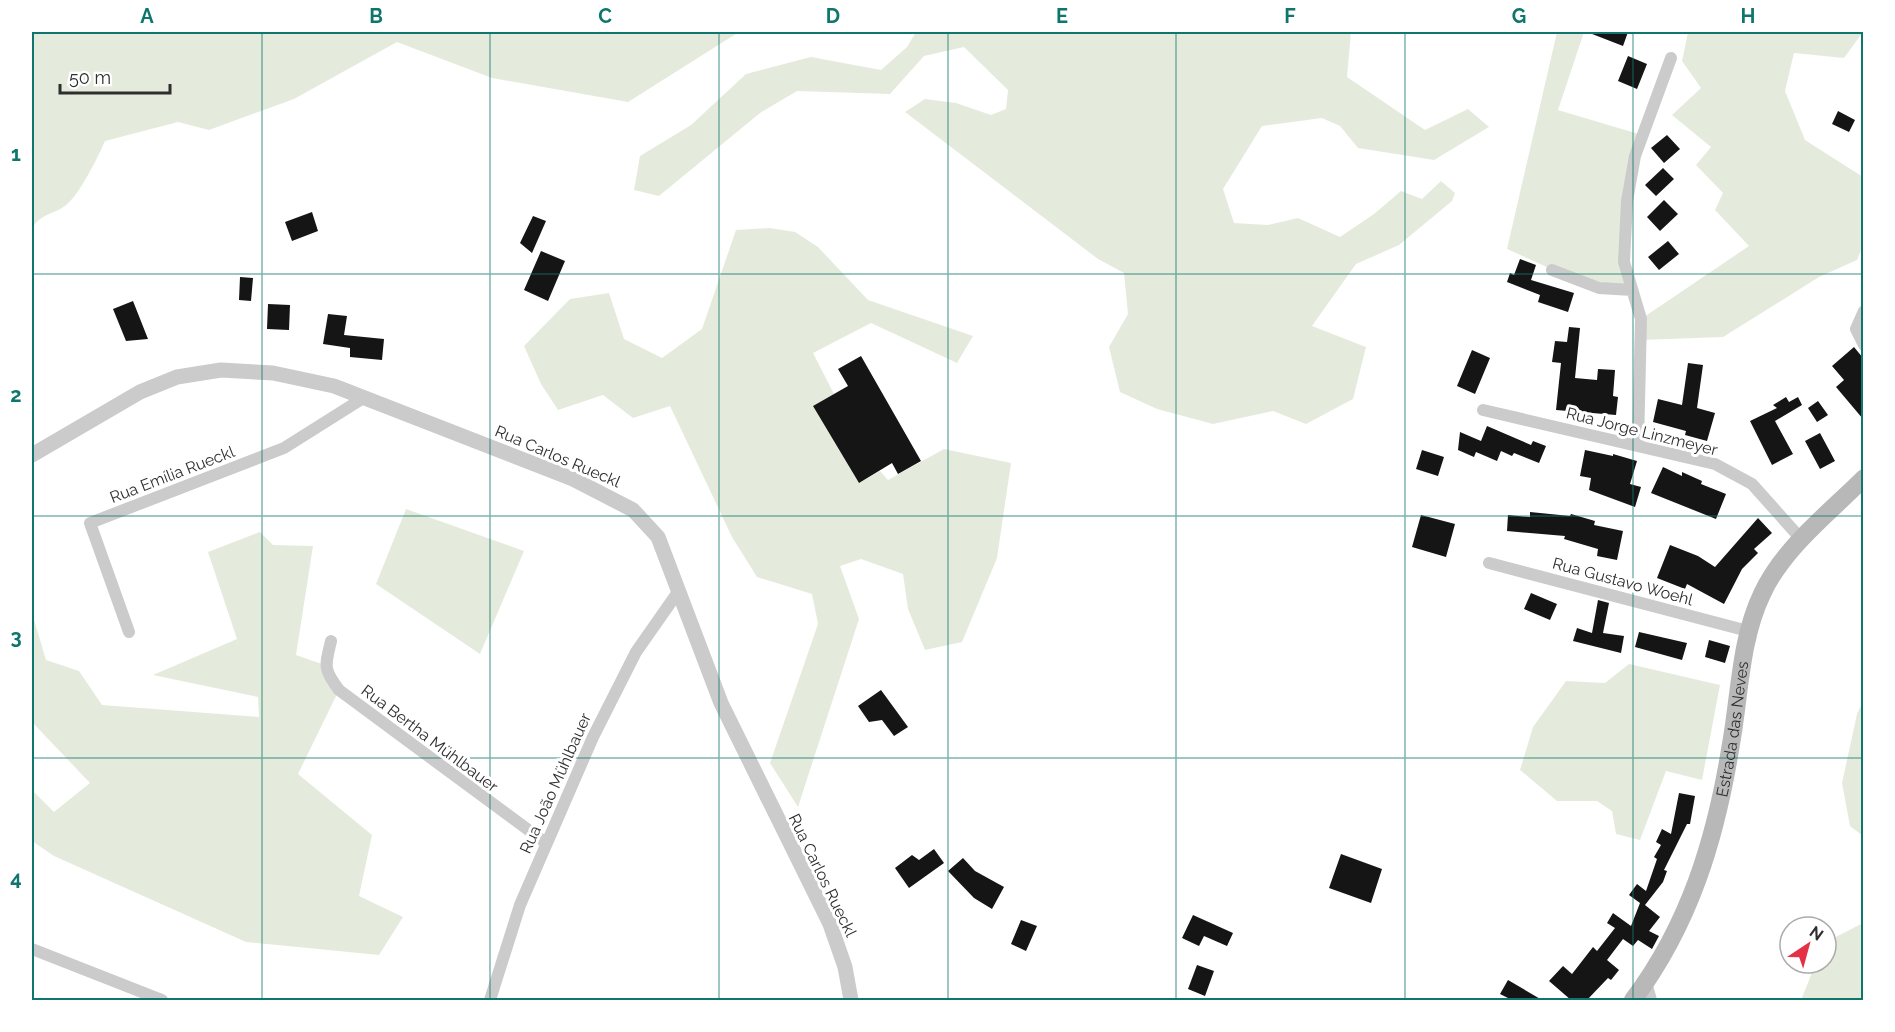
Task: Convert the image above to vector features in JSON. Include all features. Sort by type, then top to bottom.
[{"type":"main road","name":"Estrada das Neves","points":[[1633,1000],[1687,912],[1704,858],[1731,748],[1748,631],[1763,591],[1775,571],[1802,540],[1863,478]]},
{"type":"street","points":[[1638,445],[1641,319],[1632,290],[1624,249],[1628,191],[1642,135],[1671,58]]},
{"type":"street","points":[[1552,270],[1599,288],[1632,290]]},
{"type":"street","points":[[1863,311],[1856,329],[1863,345]]},
{"type":"street","name":"Rua Carlos Rueckl","points":[[32,455],[140,392],[177,377],[221,370],[273,373],[307,378],[365,397],[617,499],[642,517],[658,537],[733,730],[830,924],[845,967],[851,1000]]},
{"type":"street","name":"Rua Emília Rueckl","points":[[129,632],[90,522],[284,448],[365,397]]},
{"type":"street","name":"Rua Jorge Linzmeyer","points":[[1483,410],[1698,458],[1735,473],[1763,495],[1802,540]]},
{"type":"street","name":"Rua Gustavo Woehl","points":[[1489,562],[1748,631]]},
{"type":"street","name":"Rua João Mühlbauer","points":[[490,1000],[520,905],[616,688],[636,652],[678,592]]},
{"type":"street","name":"Rua Bertha Mühlbauer","points":[[331,641],[325,665],[328,675],[339,690],[546,843]]},
{"type":"street","points":[[32,950],[162,1000]]},
{"type":"street","points":[[1646,982],[1651,1000]]},
{"type":"green space","points":[[32,32],[739,32],[628,102],[492,78],[397,42],[294,99],[209,130],[178,122],[105,141],[88,176],[76,194],[65,206],[43,218],[32,229]]},
{"type":"green space","points":[[916,32],[1351,32],[1347,77],[1425,130],[1468,109],[1489,127],[1434,160],[1358,148],[1340,126],[1322,118],[1262,126],[1223,189],[1234,223],[1268,225],[1298,218],[1340,237],[1374,214],[1401,191],[1422,199],[1441,181],[1455,193],[1452,201],[1399,245],[1356,264],[1312,326],[1366,347],[1353,399],[1306,424],[1273,411],[1213,424],[1157,409],[1120,392],[1109,347],[1128,314],[1124,273],[1098,259],[905,112],[925,99],[956,103],[991,115],[1006,109],[1008,90],[964,47],[924,56],[890,94],[797,91],[760,113],[659,196],[634,190],[640,156],[691,125],[746,74],[811,57],[881,70],[907,47]]},
{"type":"green space","points":[[1557,32],[1584,32],[1558,110],[1642,135],[1625,229],[1632,290],[1558,272],[1507,249]]},
{"type":"green space","points":[[1688,32],[1863,32],[1844,58],[1794,53],[1785,91],[1805,140],[1863,177],[1863,245],[1857,260],[1819,277],[1723,337],[1641,340],[1641,319],[1749,246],[1715,210],[1723,193],[1696,165],[1711,147],[1672,115],[1701,88],[1682,61]]},
{"type":"green space","points":[[770,228],[795,232],[818,247],[868,300],[973,336],[957,363],[871,323],[813,353],[834,394],[813,406],[859,483],[880,471],[888,480],[944,449],[1011,463],[997,558],[962,642],[925,650],[908,609],[903,574],[861,559],[840,566],[859,619],[798,807],[770,763],[818,624],[812,594],[757,577],[732,537],[670,406],[633,418],[603,395],[558,410],[541,384],[524,346],[570,299],[609,293],[624,339],[662,358],[702,329],[736,230]]},
{"type":"green space","points":[[406,509],[524,551],[480,654],[376,584]]},
{"type":"green space","points":[[260,532],[273,545],[313,546],[296,655],[325,665],[339,690],[298,774],[372,835],[359,896],[403,917],[379,955],[246,942],[54,856],[32,841],[32,790],[54,812],[90,783],[32,722],[32,613],[46,660],[79,671],[102,705],[259,717],[258,697],[153,675],[237,639],[208,552]]},
{"type":"green space","points":[[1629,664],[1720,685],[1702,780],[1666,771],[1640,840],[1616,834],[1612,811],[1597,801],[1557,801],[1520,770],[1533,727],[1566,681],[1605,683]]},
{"type":"green space","points":[[1863,701],[1863,836],[1850,826],[1842,783],[1857,714]]},
{"type":"green space","points":[[1863,923],[1863,1000],[1801,1000],[1811,975],[1838,975],[1838,936]]},
{"type":"building","points":[[1587,32],[1628,32],[1623,46]]},
{"type":"building","points":[[1628,56],[1647,64],[1637,89],[1618,81]]},
{"type":"building","points":[[1838,111],[1855,120],[1849,132],[1832,124]]},
{"type":"building","points":[[1667,135],[1680,149],[1664,163],[1651,148]]},
{"type":"building","points":[[1663,168],[1674,179],[1656,196],[1645,185]]},
{"type":"building","points":[[1664,200],[1678,214],[1660,231],[1647,217]]},
{"type":"building","points":[[312,212],[318,231],[292,241],[285,222]]},
{"type":"building","points":[[533,216],[546,221],[532,253],[520,243]]},
{"type":"building","points":[[1668,241],[1679,254],[1659,270],[1648,257]]},
{"type":"building","points":[[541,251],[565,261],[548,301],[524,290]]},
{"type":"building","points":[[1520,259],[1536,265],[1531,280],[1574,293],[1568,312],[1538,302],[1540,295],[1507,282],[1510,273],[1514,275]]},
{"type":"building","points":[[240,277],[253,278],[251,301],[239,300]]},
{"type":"building","points":[[133,301],[148,339],[126,341],[113,309]]},
{"type":"building","points":[[268,304],[290,305],[289,330],[267,329]]},
{"type":"building","points":[[328,314],[347,316],[344,335],[384,339],[382,360],[350,357],[350,348],[323,344]]},
{"type":"building","points":[[1569,327],[1580,328],[1575,378],[1597,380],[1598,369],[1615,370],[1613,396],[1618,397],[1616,415],[1556,410],[1561,363],[1552,362],[1555,341],[1567,342]]},
{"type":"building","points":[[1854,347],[1863,358],[1863,419],[1836,387],[1844,380],[1832,366]]},
{"type":"building","points":[[1472,350],[1490,358],[1475,394],[1457,386]]},
{"type":"building","points":[[861,356],[921,461],[898,474],[892,463],[859,483],[813,406],[848,386],[838,369]]},
{"type":"building","points":[[1688,363],[1703,365],[1697,408],[1715,413],[1707,441],[1685,435],[1686,431],[1653,422],[1658,399],[1682,405]]},
{"type":"building","points":[[1786,397],[1789,402],[1798,397],[1802,405],[1775,421],[1793,454],[1772,465],[1750,421],[1777,408],[1773,405]]},
{"type":"building","points":[[1818,401],[1828,415],[1817,422],[1808,408]]},
{"type":"building","points":[[1487,426],[1531,445],[1533,441],[1546,446],[1539,463],[1514,453],[1512,456],[1501,451],[1497,461],[1476,452],[1474,457],[1458,450],[1460,432],[1481,441]]},
{"type":"building","points":[[1820,433],[1835,461],[1820,469],[1805,441]]},
{"type":"building","points":[[1422,450],[1444,457],[1438,476],[1416,469]]},
{"type":"building","points":[[1585,450],[1613,456],[1613,454],[1637,461],[1630,484],[1641,487],[1635,507],[1589,490],[1591,478],[1580,476]]},
{"type":"building","points":[[1663,467],[1682,476],[1682,472],[1702,481],[1701,484],[1726,494],[1716,519],[1651,493]]},
{"type":"building","points":[[1530,512],[1570,516],[1571,514],[1595,521],[1594,525],[1623,531],[1617,560],[1597,556],[1598,549],[1564,539],[1565,536],[1507,531],[1508,515],[1530,517]]},
{"type":"building","points":[[1421,515],[1455,524],[1446,557],[1412,547]]},
{"type":"building","points":[[1758,518],[1772,533],[1754,549],[1758,553],[1742,569],[1724,604],[1687,584],[1685,589],[1657,578],[1670,545],[1698,556],[1715,567]]},
{"type":"building","points":[[1531,593],[1557,604],[1550,620],[1524,609]]},
{"type":"building","points":[[1598,600],[1609,603],[1603,633],[1624,636],[1621,653],[1573,641],[1577,628],[1592,633]]},
{"type":"building","points":[[1639,632],[1687,643],[1682,660],[1635,647]]},
{"type":"building","points":[[1709,640],[1730,646],[1725,663],[1705,657]]},
{"type":"building","points":[[881,690],[908,727],[894,736],[882,720],[869,722],[858,706]]},
{"type":"building","points":[[1679,793],[1695,796],[1690,824],[1687,824],[1664,870],[1667,871],[1663,882],[1645,905],[1660,917],[1649,931],[1659,936],[1652,949],[1638,940],[1633,946],[1623,939],[1607,960],[1619,970],[1611,980],[1608,978],[1587,1000],[1571,1000],[1549,981],[1563,966],[1572,974],[1593,947],[1597,951],[1615,928],[1607,923],[1613,913],[1631,926],[1640,903],[1629,895],[1637,884],[1646,891],[1657,859],[1654,857],[1661,845],[1656,842],[1662,829],[1671,834]]},
{"type":"building","points":[[934,849],[944,863],[909,888],[895,868],[912,855],[919,860]]},
{"type":"building","points":[[1341,854],[1382,869],[1371,903],[1329,888]]},
{"type":"building","points":[[963,858],[975,871],[1004,887],[992,909],[974,898],[948,871]]},
{"type":"building","points":[[1193,915],[1233,933],[1227,946],[1204,936],[1199,946],[1182,938]]},
{"type":"building","points":[[1021,920],[1037,926],[1026,951],[1011,944]]},
{"type":"building","points":[[1197,965],[1214,971],[1205,996],[1188,989]]},
{"type":"building","points":[[1508,980],[1542,1000],[1512,1000],[1500,994]]}]
